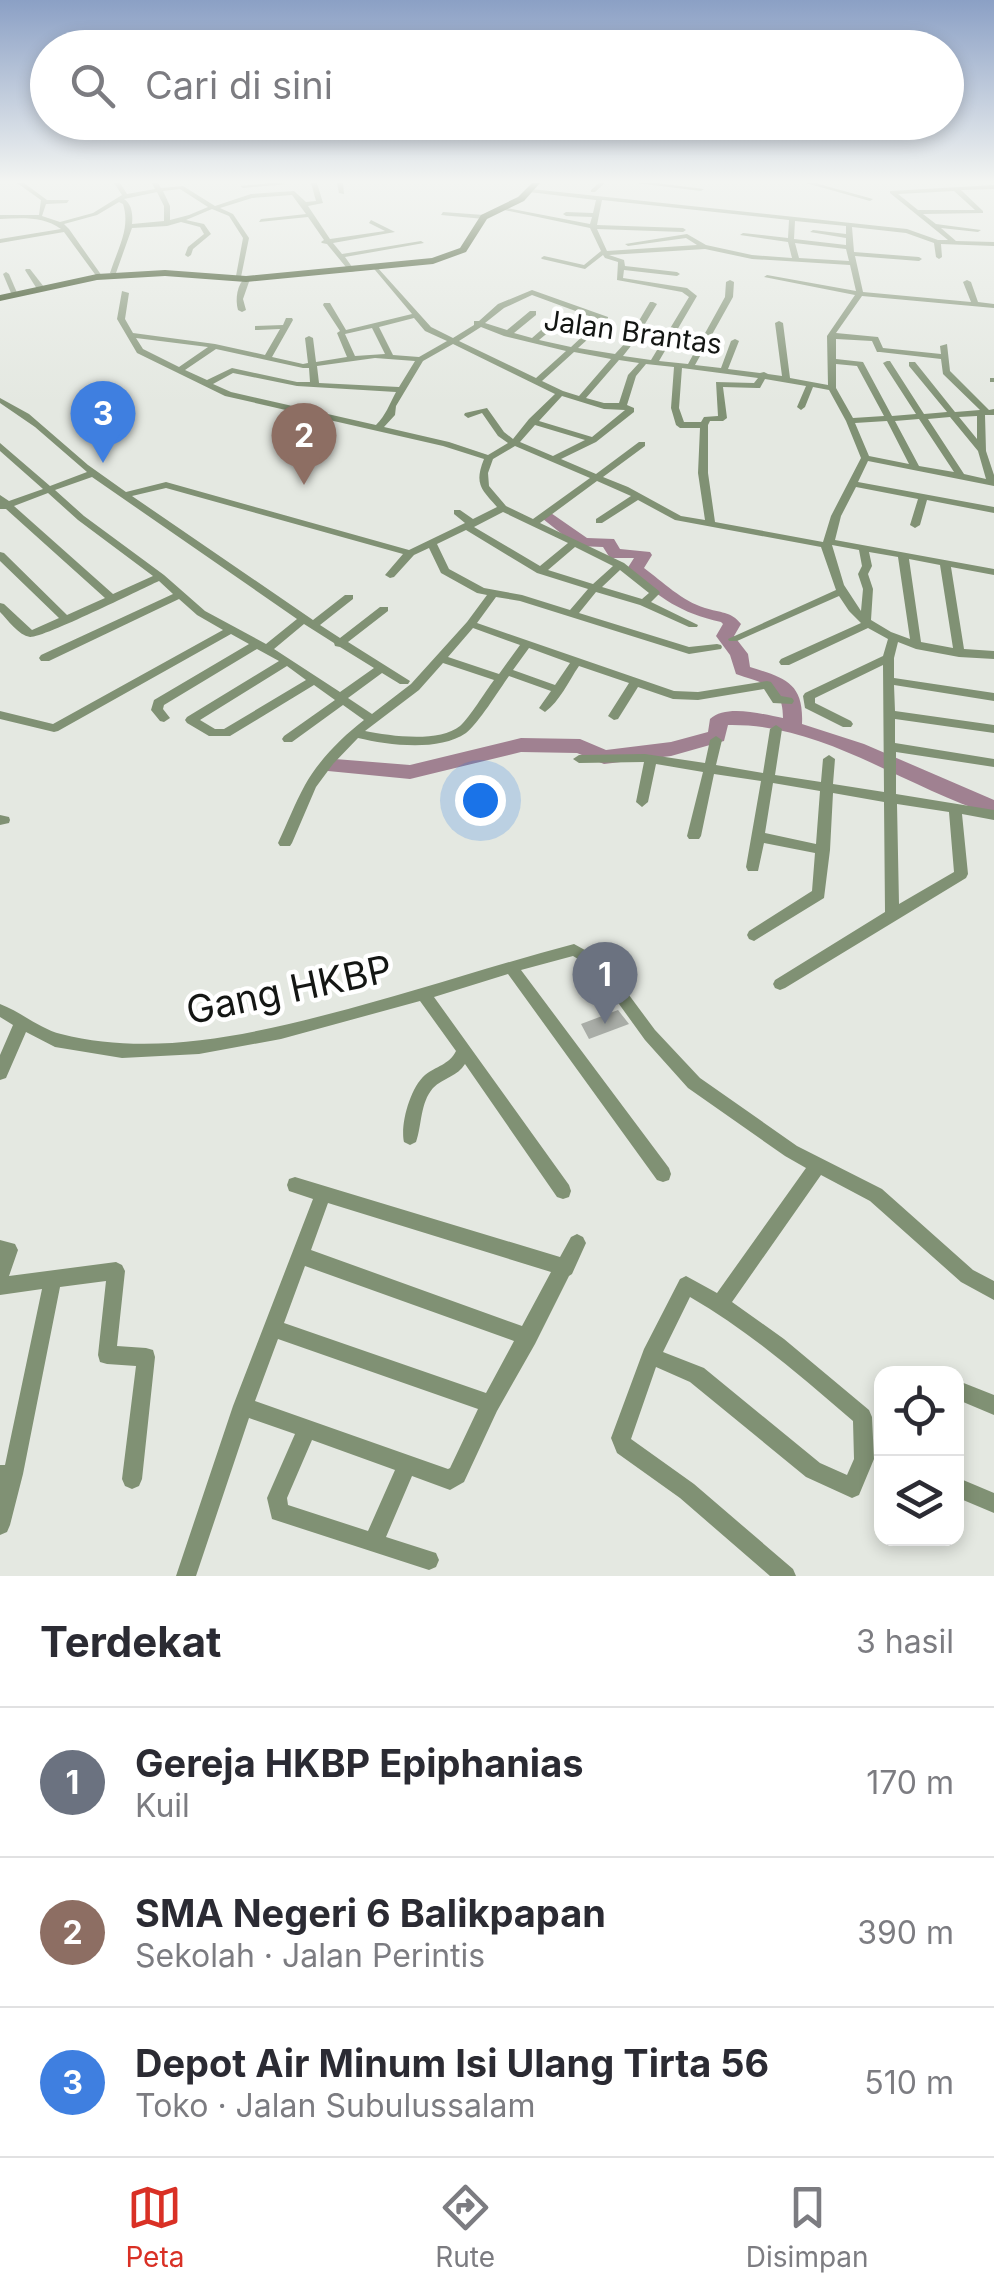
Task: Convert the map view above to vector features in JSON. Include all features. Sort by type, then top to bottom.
[{"type":"highway","points":[[0,298],[113,273],[247,278],[377,269],[442,257]]},
{"type":"highway","points":[[98,276],[196,274]]},
{"type":"street","points":[[85,257],[98,276]]},
{"type":"street","points":[[113,273],[119,257]]},
{"type":"street","points":[[242,310],[239,298],[247,278],[246,257]]},
{"type":"street","points":[[341,257],[352,271]]},
{"type":"street","points":[[544,258],[586,267],[595,257]]},
{"type":"street","points":[[611,257],[622,261],[618,276],[622,281],[692,294]]},
{"type":"street","points":[[621,268],[679,270],[674,257]]},
{"type":"street","points":[[755,257],[796,260],[834,257]]},
{"type":"street","points":[[851,257],[860,294],[832,336],[832,388],[865,458],[836,516],[828,544],[841,591],[868,621],[894,638],[916,646],[994,655]]},
{"type":"street","points":[[886,257],[919,258]]},
{"type":"street","points":[[377,269],[393,284],[414,316],[450,341],[560,393],[630,411],[593,440],[554,459]]},
{"type":"street","points":[[28,270],[40,287]]},
{"type":"street","points":[[6,274],[15,293]]},
{"type":"street","points":[[767,276],[860,294],[994,306]]},
{"type":"street","points":[[622,406],[632,376],[650,361],[700,282]]},
{"type":"street","points":[[691,366],[729,297],[730,282]]},
{"type":"street","points":[[967,282],[975,304]]},
{"type":"street","points":[[125,292],[121,319],[140,351],[208,383],[251,402],[489,458]]},
{"type":"street","points":[[377,429],[390,415],[420,358],[473,330],[501,306],[532,292],[605,320],[538,381]]},
{"type":"street","points":[[582,399],[619,355],[652,304]]},
{"type":"street","points":[[327,306],[344,332]]},
{"type":"street","points":[[507,334],[532,313]]},
{"type":"street","points":[[352,358],[339,334],[414,316]]},
{"type":"street","points":[[534,340],[559,319]]},
{"type":"street","points":[[258,328],[287,323],[268,359]]},
{"type":"street","name":"Jalan Brantas","points":[[477,323],[570,348],[764,374],[832,388]]},
{"type":"street","points":[[779,323],[786,378]]},
{"type":"street","points":[[374,325],[390,356]]},
{"type":"street","points":[[131,335],[215,346],[311,366],[352,358],[420,358]]},
{"type":"street","points":[[832,336],[873,338],[879,341],[880,350],[944,352],[946,372],[987,413]]},
{"type":"street","points":[[309,338],[315,386]]},
{"type":"street","points":[[720,371],[736,340]]},
{"type":"street","points":[[180,370],[215,346]]},
{"type":"street","points":[[208,383],[254,356]]},
{"type":"street","points":[[833,361],[860,364],[916,468]]},
{"type":"street","points":[[887,363],[962,478]]},
{"type":"street","points":[[865,458],[993,483],[982,451],[912,364]]},
{"type":"street","points":[[678,365],[676,408],[681,429],[704,426]]},
{"type":"street","points":[[232,370],[315,386],[401,390]]},
{"type":"street","points":[[711,525],[703,473],[704,426],[707,420],[723,418],[720,384],[758,386],[764,374]]},
{"type":"street","points":[[801,407],[810,383]]},
{"type":"street","points":[[560,393],[514,443],[489,458],[482,473],[484,487],[503,508],[620,566],[655,594],[644,604]]},
{"type":"street","points":[[0,400],[13,406],[93,472],[307,623],[404,681]]},
{"type":"street","points":[[0,411],[13,406]]},
{"type":"street","points":[[468,415],[484,410],[501,434],[514,443],[597,476],[678,518],[994,572]]},
{"type":"street","points":[[850,421],[987,413]]},
{"type":"street","points":[[982,451],[987,413]]},
{"type":"street","points":[[532,421],[593,440]]},
{"type":"street","points":[[534,522],[642,444]]},
{"type":"street","points":[[0,446],[178,596],[229,631],[288,662],[371,720]]},
{"type":"street","points":[[3,503],[93,472]]},
{"type":"street","points":[[125,495],[166,484],[410,553]]},
{"type":"street","points":[[853,484],[994,510]]},
{"type":"street","points":[[599,521],[638,496]]},
{"type":"street","points":[[915,525],[923,498]]},
{"type":"street","points":[[3,503],[112,599]]},
{"type":"street","points":[[390,575],[410,553],[503,508]]},
{"type":"street","points":[[456,512],[470,526],[541,571],[693,624]]},
{"type":"street","points":[[432,544],[451,577],[492,595],[522,598],[689,652],[717,647]]},
{"type":"street","points":[[541,571],[574,544]]},
{"type":"street","points":[[862,548],[867,566],[863,574],[868,589],[868,621]]},
{"type":"street","points":[[0,555],[67,620]]},
{"type":"street","points":[[903,555],[916,646]]},
{"type":"street","points":[[945,564],[959,652]]},
{"type":"street","points":[[572,615],[592,590],[620,566]]},
{"type":"street","points":[[0,606],[33,634],[160,577]]},
{"type":"street","points":[[733,639],[841,591]]},
{"type":"street","points":[[286,843],[311,785],[355,733],[406,695],[442,659],[492,595]]},
{"type":"street","points":[[45,658],[178,596]]},
{"type":"street","points":[[164,718],[156,707],[158,703],[349,597]]},
{"type":"street","points":[[339,644],[384,609]]},
{"type":"street","points":[[785,662],[868,621]]},
{"type":"street","points":[[470,624],[685,697],[766,685],[774,698],[788,701]]},
{"type":"street","points":[[0,716],[54,728],[229,631]]},
{"type":"street","points":[[892,915],[888,658],[894,638]]},
{"type":"street","points":[[355,733],[395,741],[454,734],[464,729],[526,644]]},
{"type":"street","points":[[847,724],[806,700],[888,658]]},
{"type":"street","points":[[442,659],[559,690]]},
{"type":"street","points":[[544,708],[577,661]]},
{"type":"street","points":[[288,662],[191,720],[213,733],[226,733],[314,680]]},
{"type":"street","points":[[288,738],[382,668]]},
{"type":"street","points":[[889,681],[994,697]]},
{"type":"street","points":[[614,716],[636,682]]},
{"type":"street","points":[[890,714],[994,729]]},
{"type":"street","points":[[752,866],[776,730]]},
{"type":"street","points":[[694,836],[716,740]]},
{"type":"street","points":[[580,759],[651,760],[994,815]]},
{"type":"street","points":[[754,935],[819,894],[829,759]]},
{"type":"street","points":[[890,759],[994,763]]},
{"type":"street","points":[[642,802],[651,760]]},
{"type":"street","points":[[780,984],[962,874],[955,809]]},
{"type":"street","points":[[759,837],[823,850]]},
{"type":"street","name":"Gang HKBP","points":[[20,1027],[95,1050],[145,1051],[260,1038],[574,950],[598,964],[650,1034],[694,1083],[745,1121],[818,1165]]},
{"type":"street","points":[[512,969],[663,1174]]},
{"type":"street","points":[[424,994],[563,1191]]},
{"type":"street","points":[[0,1010],[20,1027],[0,1072]]},
{"type":"street","points":[[410,1137],[422,1088],[435,1074],[456,1066],[463,1052]]},
{"type":"street","points":[[720,1304],[818,1165],[876,1195],[967,1276],[994,1291]]},
{"type":"street","points":[[295,1185],[566,1268]]},
{"type":"street","points":[[186,1576],[243,1406],[323,1195]]},
{"type":"street","points":[[243,1406],[450,1480],[457,1475],[490,1404],[578,1243]]},
{"type":"street","points":[[0,1249],[9,1250],[0,1276]]},
{"type":"street","points":[[303,1256],[528,1336]]},
{"type":"street","points":[[0,1286],[116,1272],[106,1356],[146,1357],[132,1479]]},
{"type":"street","points":[[0,1524],[6,1475],[52,1279]]},
{"type":"street","points":[[651,1356],[696,1375],[814,1470],[852,1488],[864,1459],[862,1417],[800,1362],[720,1304],[686,1285],[651,1356],[622,1429],[624,1446],[687,1491],[786,1576]]},
{"type":"street","points":[[272,1328],[490,1404]]},
{"type":"street","points":[[964,1392],[994,1405]]},
{"type":"street","points":[[307,1430],[277,1498],[279,1512],[429,1560]]},
{"type":"street","points":[[373,1544],[407,1466]]},
{"type":"street","points":[[964,1490],[994,1503]]},
{"type":"building","points":[[618,1010],[629,1024],[589,1039],[581,1024]]},
{"type":"waterway","points":[[548,516],[583,543],[608,542],[616,555],[644,555],[635,569],[679,603],[727,618],[732,624],[725,636],[739,654],[742,670],[776,682],[788,693],[792,727]]},
{"type":"waterway","points":[[335,766],[410,772],[521,745],[580,746],[604,757],[671,749],[717,736],[719,719],[747,718],[792,727]]},
{"type":"waterway","points":[[792,727],[857,749],[994,808]]},
{"type":"place","name":"Depot Air Minum Isi Ulang Tirta 56","points":[[103,463]]},
{"type":"place","name":"SMA Negeri 6 Balikpapan","points":[[304,485]]},
{"type":"place","name":"Gereja HKBP Epiphanias","points":[[605,1024]]}]
